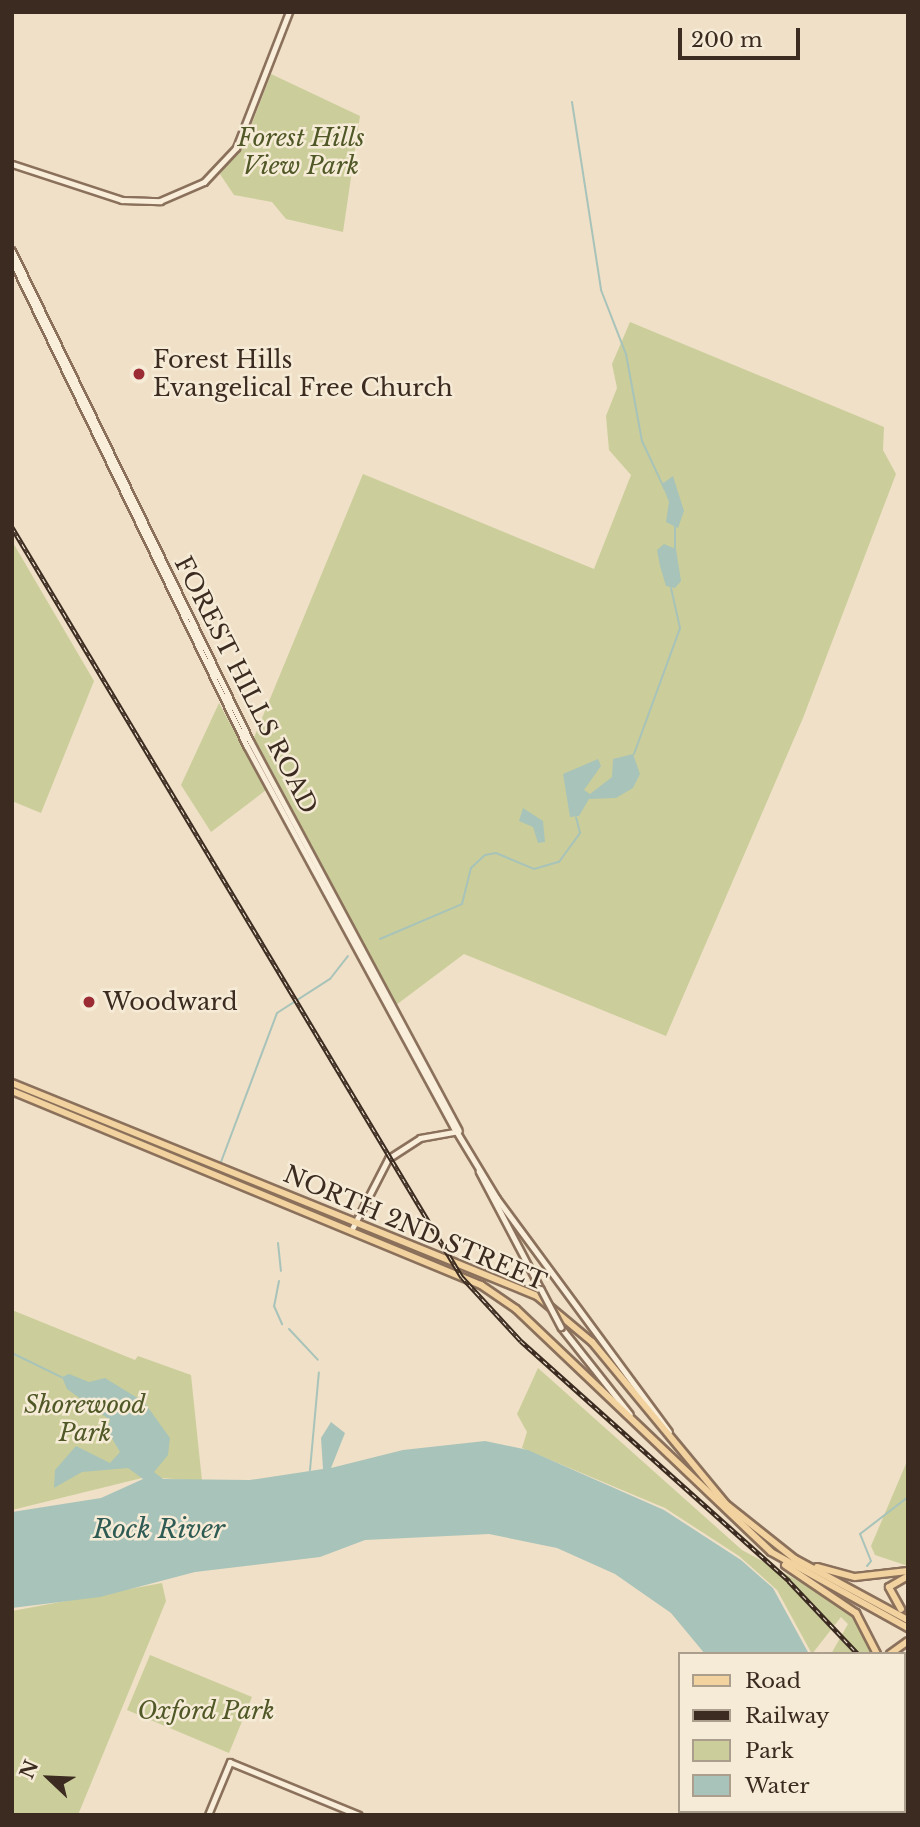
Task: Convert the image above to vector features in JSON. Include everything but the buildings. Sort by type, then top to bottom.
[{"type":"main road","name":"NORTH 2ND STREET","points":[[12,1083],[537,1296],[563,1314],[690,1467],[754,1527],[816,1571],[908,1618]]},
{"type":"main road","name":"NORTH 2ND STREET","points":[[12,1091],[496,1294],[771,1552],[908,1628]]},
{"type":"main road","points":[[754,1527],[836,1574],[908,1574]]},
{"type":"main road","points":[[771,1552],[856,1613],[876,1652]]},
{"type":"main road","points":[[908,1574],[891,1581],[888,1594],[908,1618]]},
{"type":"main road","points":[[893,1652],[908,1641]]},
{"type":"street","points":[[12,164],[122,200],[160,201],[204,182],[236,148],[289,12]]},
{"type":"street","name":"FOREST HILLS ROAD","points":[[12,250],[176,595]]},
{"type":"street","name":"FOREST HILLS ROAD","points":[[12,260],[216,675],[459,1131],[497,1198],[690,1467]]},
{"type":"street","points":[[351,1231],[366,1194],[400,1149],[459,1131]]},
{"type":"street","name":"FOREST HILLS ROAD","points":[[470,1150],[561,1327],[685,1474]]},
{"type":"street","points":[[208,1815],[230,1762],[359,1815]]},
{"type":"green space","name":"Forest Hills View Park","points":[[271,74],[360,116],[343,232],[286,219],[272,202],[234,195],[220,174],[246,139]]},
{"type":"green space","points":[[630,322],[884,427],[883,450],[896,474],[803,718],[666,1036],[464,954],[396,1005],[253,740],[363,474],[594,569],[631,475],[609,450],[606,416],[617,388],[612,364]]},
{"type":"green space","points":[[12,541],[94,681],[41,813],[12,801]]},
{"type":"green space","points":[[219,703],[266,790],[211,832],[181,785]]},
{"type":"green space","name":"Shorewood Park","points":[[12,1310],[135,1360],[138,1356],[191,1375],[202,1481],[146,1477],[12,1510]]},
{"type":"green space","points":[[538,1368],[742,1550],[842,1605],[869,1636],[873,1652],[832,1652],[848,1624],[841,1617],[811,1652],[777,1590],[739,1556],[665,1508],[522,1448],[527,1432],[517,1414]]},
{"type":"green space","points":[[908,1459],[908,1566],[875,1555],[871,1546]]},
{"type":"green space","points":[[162,1583],[166,1601],[78,1815],[12,1815],[12,1611]]},
{"type":"green space","name":"Oxford Park","points":[[150,1655],[252,1697],[229,1753],[127,1710]]},
{"type":"water","points":[[673,476],[684,511],[678,528],[666,522],[669,502],[662,484]]},
{"type":"water","points":[[664,544],[676,549],[681,581],[675,588],[666,586],[660,566],[657,550]]},
{"type":"water","points":[[633,754],[640,774],[633,788],[616,798],[589,799],[579,816],[570,817],[563,774],[598,759],[601,766],[584,790],[590,794],[612,777],[613,759]]},
{"type":"water","points":[[523,808],[543,821],[545,842],[538,843],[533,827],[519,821]]},
{"type":"water","name":"Rock River","points":[[69,1374],[89,1382],[105,1378],[144,1402],[170,1438],[168,1455],[154,1472],[163,1479],[250,1480],[323,1469],[321,1438],[331,1422],[345,1433],[331,1468],[403,1450],[485,1441],[528,1450],[664,1510],[741,1560],[773,1588],[808,1652],[703,1652],[671,1613],[615,1574],[557,1548],[489,1534],[365,1540],[320,1557],[195,1572],[100,1597],[12,1608],[12,1512],[101,1498],[143,1479],[128,1468],[82,1472],[54,1488],[55,1470],[76,1446],[110,1463],[120,1452],[107,1430],[110,1420],[67,1389],[62,1377]]},
{"type":"waterway","points":[[572,102],[601,290],[626,354],[642,441],[665,490]]},
{"type":"waterway","points":[[675,526],[675,548]]},
{"type":"waterway","points":[[634,754],[680,628],[671,588]]},
{"type":"waterway","points":[[380,939],[462,904],[471,868],[485,855],[496,853],[534,869],[559,862],[580,833],[576,817]]},
{"type":"waterway","points":[[221,1162],[277,1013],[330,979],[348,956]]},
{"type":"waterway","points":[[278,1243],[281,1271]]},
{"type":"waterway","points":[[279,1281],[274,1306],[282,1324]]},
{"type":"waterway","points":[[289,1329],[318,1360]]},
{"type":"waterway","points":[[12,1353],[61,1377]]},
{"type":"waterway","points":[[310,1470],[319,1372]]},
{"type":"waterway","points":[[867,1566],[871,1561],[860,1534],[908,1497]]},
{"type":"railway","points":[[12,527],[462,1277],[521,1341],[789,1581],[856,1652]]},
{"type":"place","name":"Forest Hills Evangelical Free Church","points":[[139,374]]},
{"type":"place","name":"Woodward","points":[[89,1002]]}]
